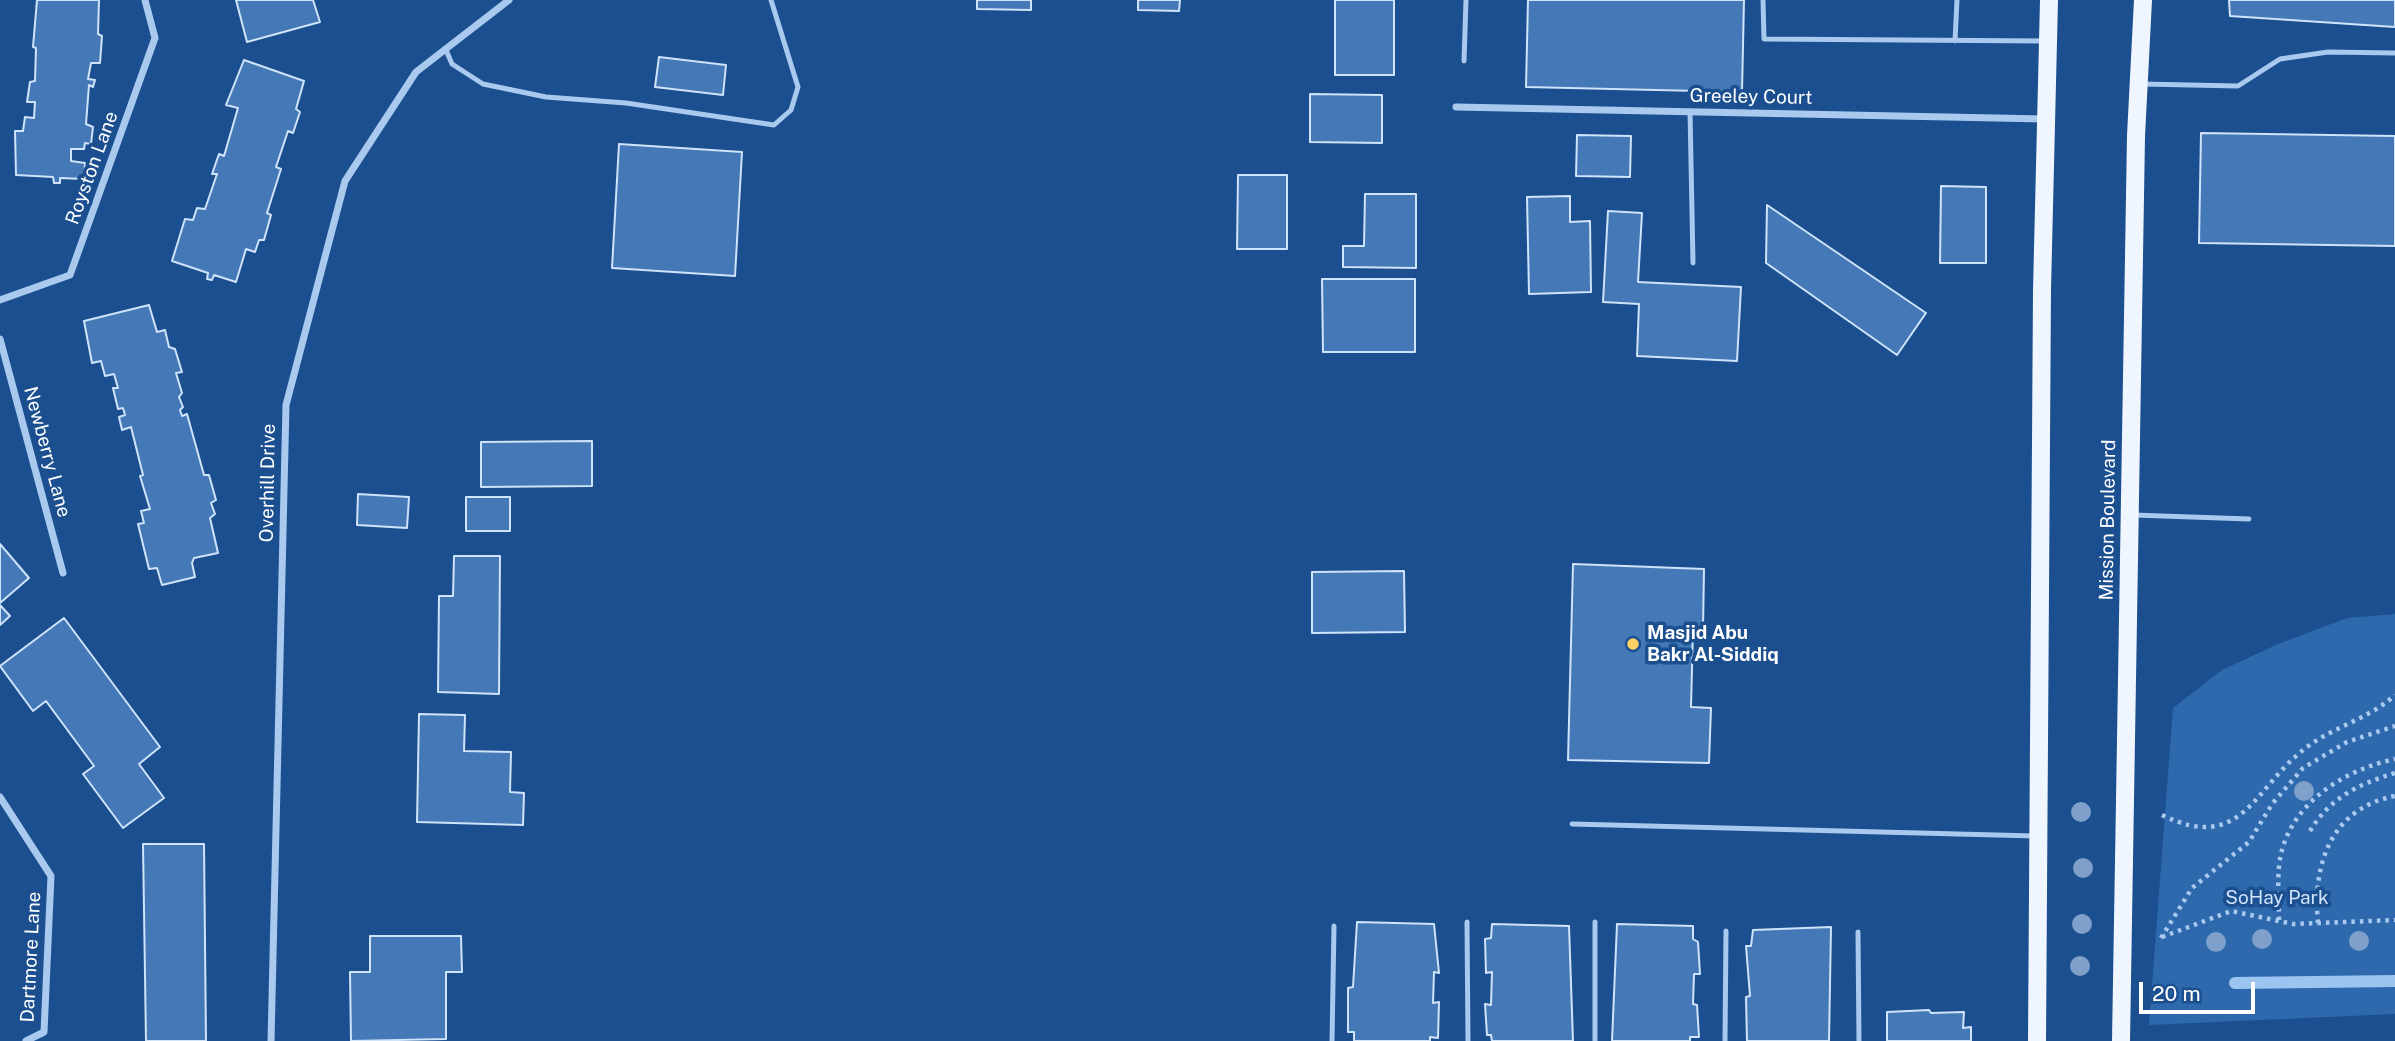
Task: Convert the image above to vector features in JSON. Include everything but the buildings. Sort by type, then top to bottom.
[{"type":"main road","points":[[2037,1041],[2042,290],[2049,0]]},
{"type":"main road","name":"Mission Boulevard","points":[[2121,1041],[2139,84],[2143,0]]},
{"type":"street","name":"Royston Lane","points":[[0,300],[70,275],[155,38],[145,0]]},
{"type":"street","name":"Overhill Drive","points":[[271,1041],[286,405],[345,181],[416,72],[509,0]]},
{"type":"street","name":"Greeley Court","points":[[1456,107],[2046,119]]},
{"type":"street","name":"Newberry Lane","points":[[0,339],[64,573]]},
{"type":"street","name":"Dartmore Lane","points":[[0,797],[51,876],[44,1032],[26,1041]]},
{"type":"lane","points":[[446,50],[452,64],[483,84],[546,97],[626,103],[774,125],[791,110],[798,87],[771,0]]},
{"type":"lane","points":[[1464,61],[1466,0]]},
{"type":"lane","points":[[1763,0],[1764,40],[2047,41]]},
{"type":"lane","points":[[1955,41],[1957,0]]},
{"type":"lane","points":[[2139,84],[2238,86],[2280,59],[2328,52],[2395,52]]},
{"type":"lane","points":[[1690,111],[1693,263]]},
{"type":"lane","points":[[2130,515],[2249,519]]},
{"type":"lane","points":[[1572,824],[2039,836]]},
{"type":"lane","points":[[1467,922],[1468,1041]]},
{"type":"lane","points":[[1595,922],[1595,1041]]},
{"type":"lane","points":[[1332,1041],[1334,926]]},
{"type":"lane","points":[[1725,1041],[1726,931]]},
{"type":"lane","points":[[1858,932],[1859,1041]]},
{"type":"path","points":[[2162,815],[2198,828],[2220,826],[2237,818],[2246,813],[2280,771],[2307,747],[2337,729],[2373,713],[2395,695]]},
{"type":"path","points":[[2395,726],[2347,742],[2303,768],[2272,804],[2249,842],[2192,888],[2161,938],[2231,911],[2294,924],[2395,920]]},
{"type":"path","points":[[2279,920],[2282,849],[2294,824],[2313,799],[2341,779],[2373,764],[2395,759]]},
{"type":"path","points":[[2310,831],[2318,818],[2342,795],[2395,773]]},
{"type":"path","points":[[2318,923],[2317,873],[2338,828],[2377,800],[2395,796]]},
{"type":"green space","name":"SoHay Park","points":[[2395,614],[2395,1014],[2149,1025],[2173,708],[2222,670],[2278,644],[2347,618]]},
{"type":"waterway","points":[[2235,983],[2395,981]]},
{"type":"place","name":"Masjid Abu Bakr Al-Siddiq","points":[[1633,644]]}]
